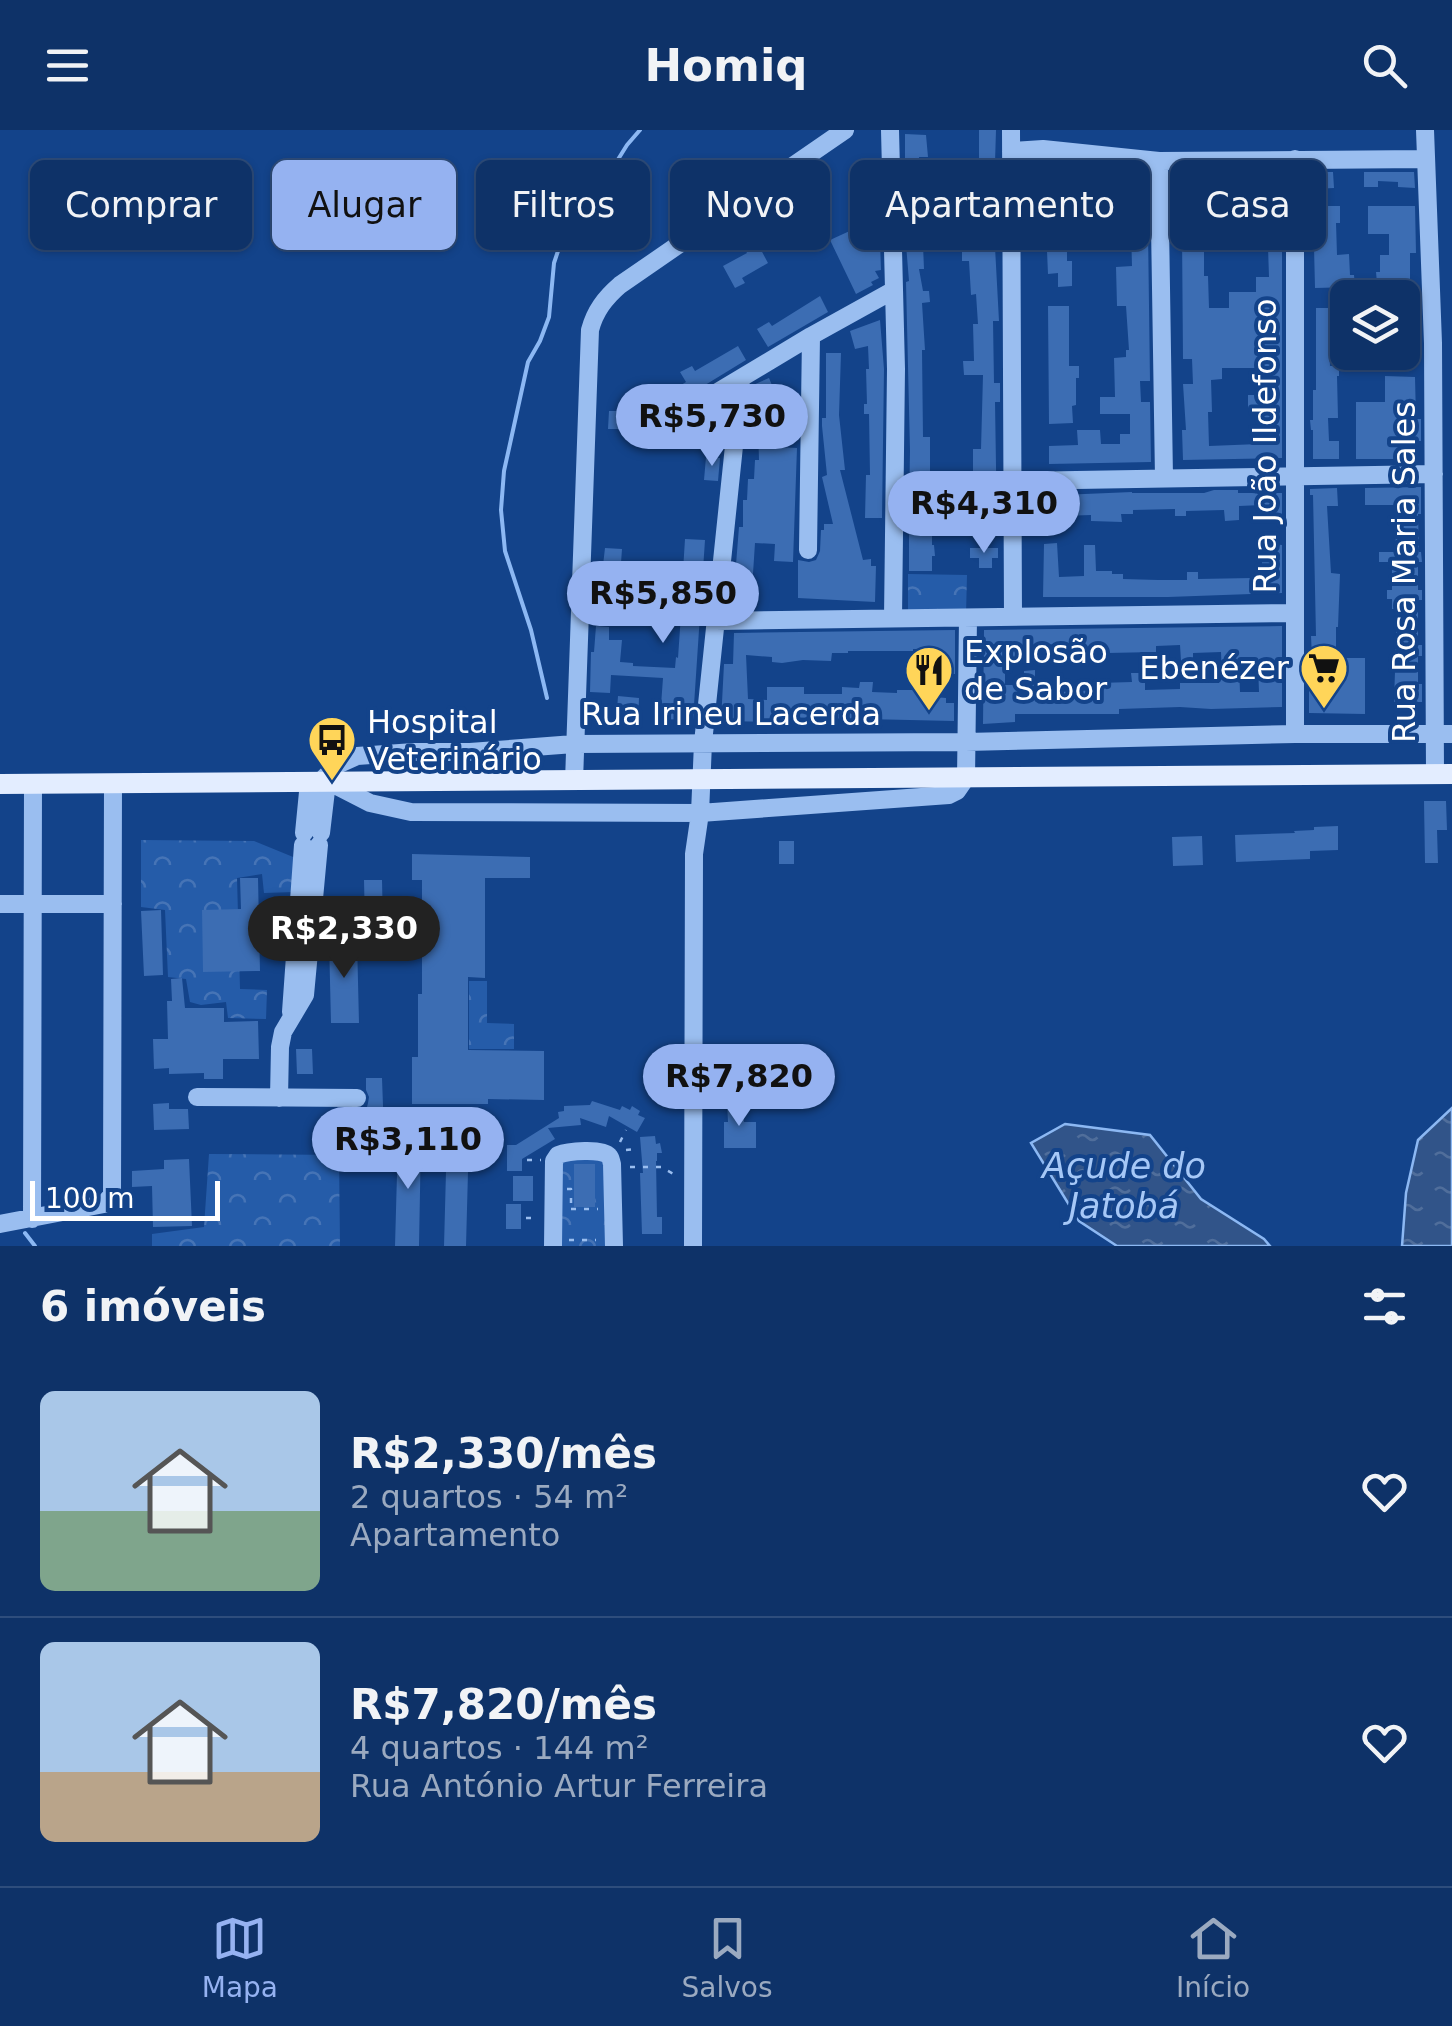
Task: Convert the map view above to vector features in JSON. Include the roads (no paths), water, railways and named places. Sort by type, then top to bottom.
[{"type":"main road","name":"Rua Irineu Lacerda","points":[[0,784],[1444,774]]},
{"type":"street","points":[[573,781],[590,330],[594,318],[607,296],[620,285],[846,130]]},
{"type":"street","points":[[890,130],[896,369],[893,618]]},
{"type":"street","points":[[1011,130],[1013,617]]},
{"type":"street","name":"Rua Rosa Maria Sales","points":[[1425,130],[1443,342],[1434,474],[1443,614],[1444,774]]},
{"type":"street","points":[[1011,150],[1043,149],[1159,161],[1426,158]]},
{"type":"street","name":"Rua João Ildefonso","points":[[1295,159],[1295,734]]},
{"type":"street","points":[[1159,161],[1164,478]]},
{"type":"street","points":[[676,417],[894,290]]},
{"type":"street","points":[[808,550],[811,336]]},
{"type":"street","points":[[693,1246],[693,878],[702,743],[741,379]]},
{"type":"street","points":[[1014,481],[1434,474]]},
{"type":"street","points":[[716,621],[1294,613]]},
{"type":"street","points":[[279,1098],[280,1047],[304,995],[312,839],[321,782],[370,802],[411,812],[700,813],[940,797],[957,792],[966,778],[968,618]]},
{"type":"street","name":"Rua Irineu Lacerda","points":[[321,782],[336,765],[357,756],[574,744],[1444,735]]},
{"type":"street","points":[[32,1218],[33,784]]},
{"type":"street","points":[[0,1224],[104,1204],[112,1194],[114,784]]},
{"type":"street","points":[[0,904],[113,904]]},
{"type":"street","points":[[196,1097],[357,1098]]},
{"type":"street","points":[[553,1243],[554,1161],[566,1152],[604,1152],[610,1156],[614,1243]]},
{"type":"water","points":[[1452,1108],[1452,1246],[1402,1246],[1406,1193],[1418,1140]]},
{"type":"water","name":"Açude do Jatobá","points":[[1065,1124],[1150,1135],[1201,1199],[1270,1246],[1117,1246],[1079,1221],[1031,1143]]},
{"type":"waterway","points":[[547,698],[531,630],[505,551],[501,510],[504,471],[528,362],[549,317],[554,263],[563,238],[640,130]]},
{"type":"waterway","points":[[25,1233],[35,1246]]},
{"type":"place","name":"Ebenézer","points":[[1324,710]]},
{"type":"place","name":"Explosão de Sabor","points":[[929,712]]},
{"type":"place","name":"Hospital Veterinário","points":[[332,782]]}]
